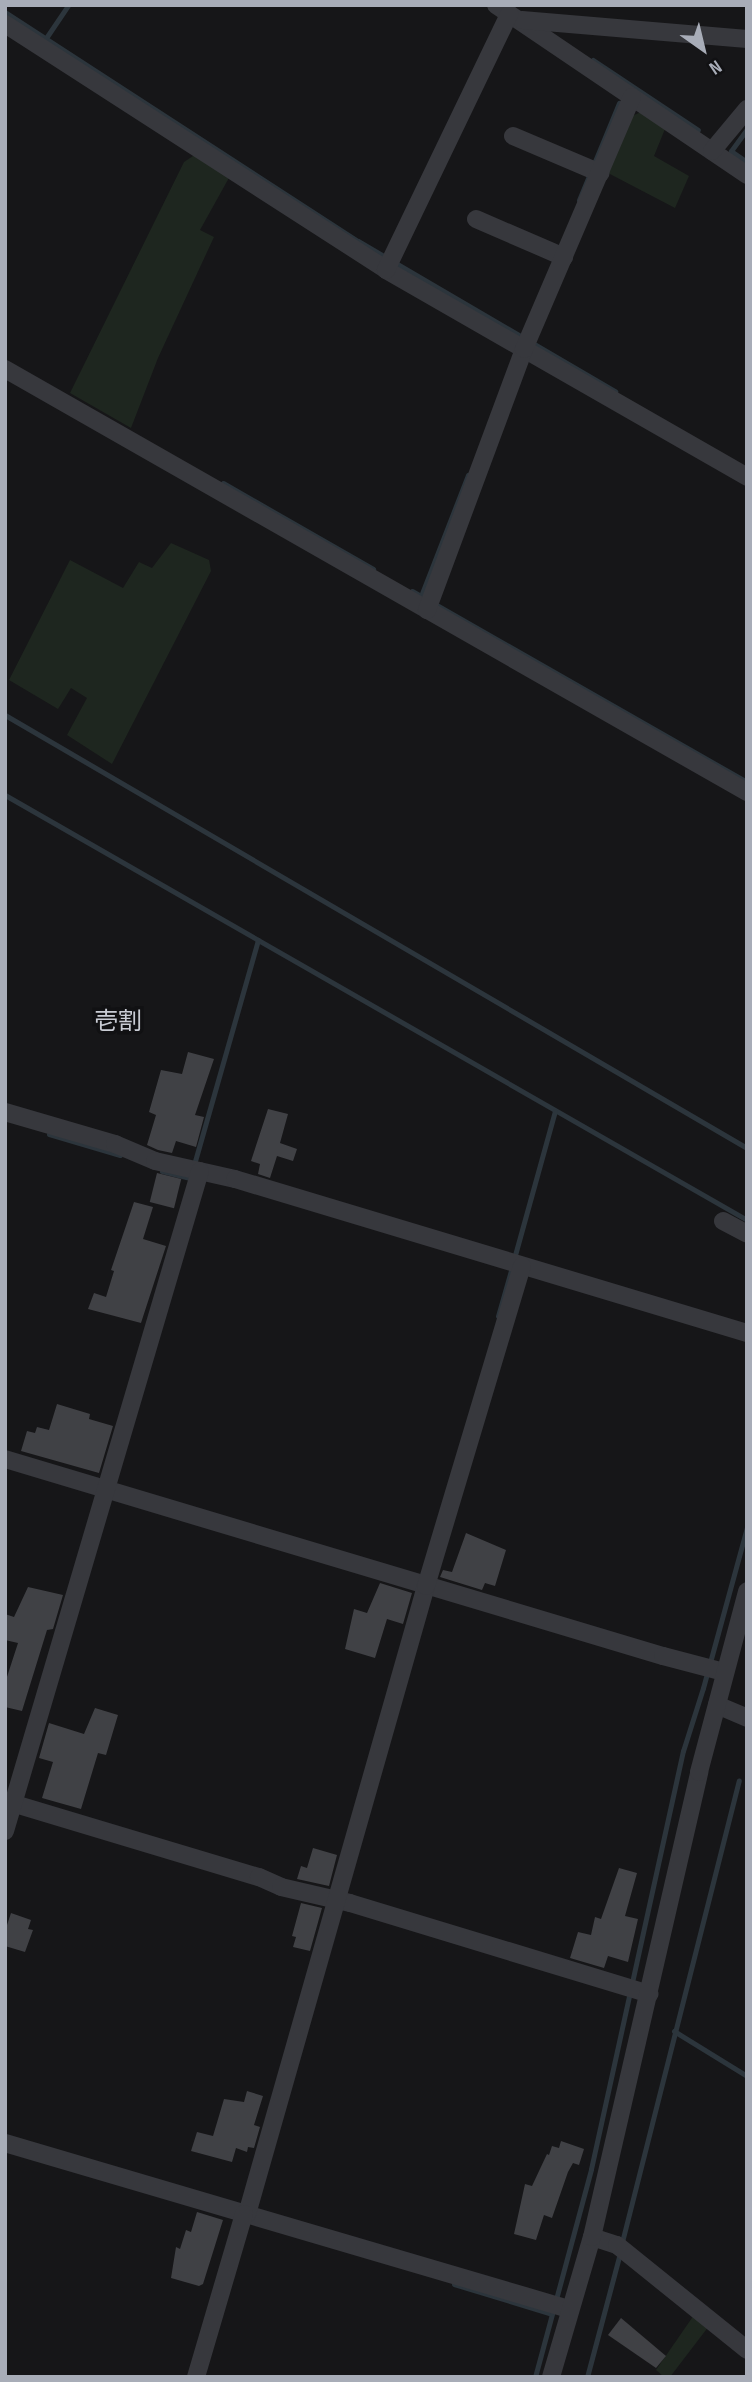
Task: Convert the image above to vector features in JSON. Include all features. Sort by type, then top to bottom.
[{"type":"street","points":[[508,13],[747,39]]},
{"type":"street","points":[[508,13],[747,174]]},
{"type":"street","points":[[389,263],[508,13]]},
{"type":"street","points":[[5,24],[389,263],[747,477]]},
{"type":"street","points":[[429,604],[523,344],[564,257],[632,97]]},
{"type":"street","points":[[712,151],[747,109]]},
{"type":"street","points":[[513,136],[600,173]]},
{"type":"street","points":[[476,219],[564,257]]},
{"type":"street","points":[[5,369],[429,604],[747,792]]},
{"type":"street","points":[[5,1112],[115,1144],[198,1178],[747,1333]]},
{"type":"street","points":[[5,1831],[9,1802],[106,1490],[198,1178]]},
{"type":"street","points":[[723,1221],[747,1234]]},
{"type":"street","points":[[196,2377],[246,2214],[333,1900],[521,1270]]},
{"type":"street","points":[[5,1459],[426,1586],[714,1669]]},
{"type":"street","points":[[551,2377],[559,2306],[592,2237],[638,1992],[717,1705],[714,1669],[747,1591]]},
{"type":"street","points":[[717,1705],[747,1718]]},
{"type":"street","points":[[9,1802],[333,1900],[494,1945],[638,1992]]},
{"type":"street","points":[[5,2143],[559,2306]]},
{"type":"street","points":[[592,2237],[617,2245],[747,2350]]},
{"type":"shaded area","points":[[641,112],[665,129],[654,156],[689,176],[675,208],[608,173],[630,117]]},
{"type":"shaded area","points":[[196,154],[230,176],[200,230],[214,237],[158,358],[131,428],[70,393],[184,162]]},
{"type":"shaded area","points":[[171,543],[209,560],[211,571],[112,764],[67,735],[87,698],[71,688],[58,709],[9,680],[70,560],[123,588],[139,562],[152,568]]},
{"type":"shaded area","points":[[694,2315],[709,2326],[670,2377],[664,2377],[656,2370]]},
{"type":"building","points":[[188,1052],[214,1059],[195,1115],[204,1117],[196,1147],[176,1141],[172,1153],[158,1150],[147,1145],[156,1115],[149,1112],[161,1070],[182,1074]]},
{"type":"building","points":[[268,1109],[288,1114],[280,1143],[297,1149],[293,1161],[277,1156],[270,1178],[258,1174],[260,1164],[251,1161]]},
{"type":"building","points":[[157,1173],[181,1179],[174,1208],[150,1202]]},
{"type":"building","points":[[134,1202],[153,1207],[143,1239],[166,1246],[141,1323],[88,1309],[94,1293],[106,1297],[114,1271],[111,1270]]},
{"type":"building","points":[[57,1404],[90,1414],[89,1419],[113,1426],[99,1473],[21,1451],[27,1431],[35,1433],[37,1427],[49,1430]]},
{"type":"building","points":[[466,1533],[506,1550],[495,1586],[485,1583],[482,1590],[440,1577],[443,1570],[452,1572]]},
{"type":"building","points":[[380,1583],[412,1593],[403,1624],[387,1619],[375,1658],[345,1649],[354,1609],[367,1613]]},
{"type":"building","points":[[28,1587],[63,1595],[53,1629],[47,1630],[22,1711],[5,1707],[5,1683],[18,1643],[5,1640],[5,1614],[14,1617]]},
{"type":"building","points":[[95,1708],[118,1715],[106,1755],[98,1753],[81,1809],[42,1798],[53,1762],[39,1758],[49,1723],[84,1734]]},
{"type":"building","points":[[313,1848],[337,1855],[329,1886],[297,1879],[301,1866],[307,1868]]},
{"type":"building","points":[[619,1868],[637,1873],[625,1916],[638,1919],[628,1962],[608,1956],[604,1968],[570,1958],[578,1932],[591,1935],[595,1917],[601,1919]]},
{"type":"building","points":[[301,1903],[322,1908],[310,1951],[293,1947],[296,1937],[292,1936]]},
{"type":"building","points":[[11,1913],[31,1920],[28,1929],[33,1930],[25,1952],[5,1946],[5,1931]]},
{"type":"building","points":[[247,2091],[263,2096],[254,2125],[260,2127],[254,2148],[248,2147],[247,2152],[236,2148],[232,2162],[191,2151],[197,2132],[213,2136],[224,2099],[244,2102]]},
{"type":"building","points":[[561,2141],[584,2149],[579,2165],[573,2163],[552,2218],[544,2215],[536,2240],[514,2234],[525,2184],[532,2186],[552,2146],[559,2148]]},
{"type":"building","points":[[197,2212],[223,2220],[203,2284],[199,2286],[171,2278],[176,2247],[180,2249],[186,2230],[191,2232]]},
{"type":"building","points":[[621,2318],[666,2356],[656,2368],[608,2335]]},
{"type":"waterway","points":[[46,38],[68,5]]},
{"type":"waterway","points":[[5,12],[358,241],[615,391]]},
{"type":"waterway","points":[[593,60],[698,130]]},
{"type":"waterway","points":[[579,200],[619,103]]},
{"type":"waterway","points":[[747,129],[731,151],[747,162]]},
{"type":"waterway","points":[[421,596],[468,475]]},
{"type":"waterway","points":[[223,483],[373,569]]},
{"type":"waterway","points":[[412,591],[747,782]]},
{"type":"waterway","points":[[5,715],[747,1148]]},
{"type":"waterway","points":[[5,795],[747,1220]]},
{"type":"waterway","points":[[195,1161],[258,940]]},
{"type":"waterway","points":[[515,1255],[555,1111]]},
{"type":"waterway","points":[[49,1134],[120,1155]]},
{"type":"waterway","points":[[162,1171],[193,1179]]},
{"type":"waterway","points":[[498,1316],[512,1267]]},
{"type":"waterway","points":[[535,2377],[591,2169],[683,1751],[747,1527]]},
{"type":"waterway","points":[[622,2242],[739,1781]]},
{"type":"waterway","points":[[674,2031],[747,2076]]},
{"type":"waterway","points":[[587,2377],[619,2257]]},
{"type":"waterway","points":[[454,2284],[552,2314]]},
{"type":"district","name":"壱割","points":[[118,1022]]}]
